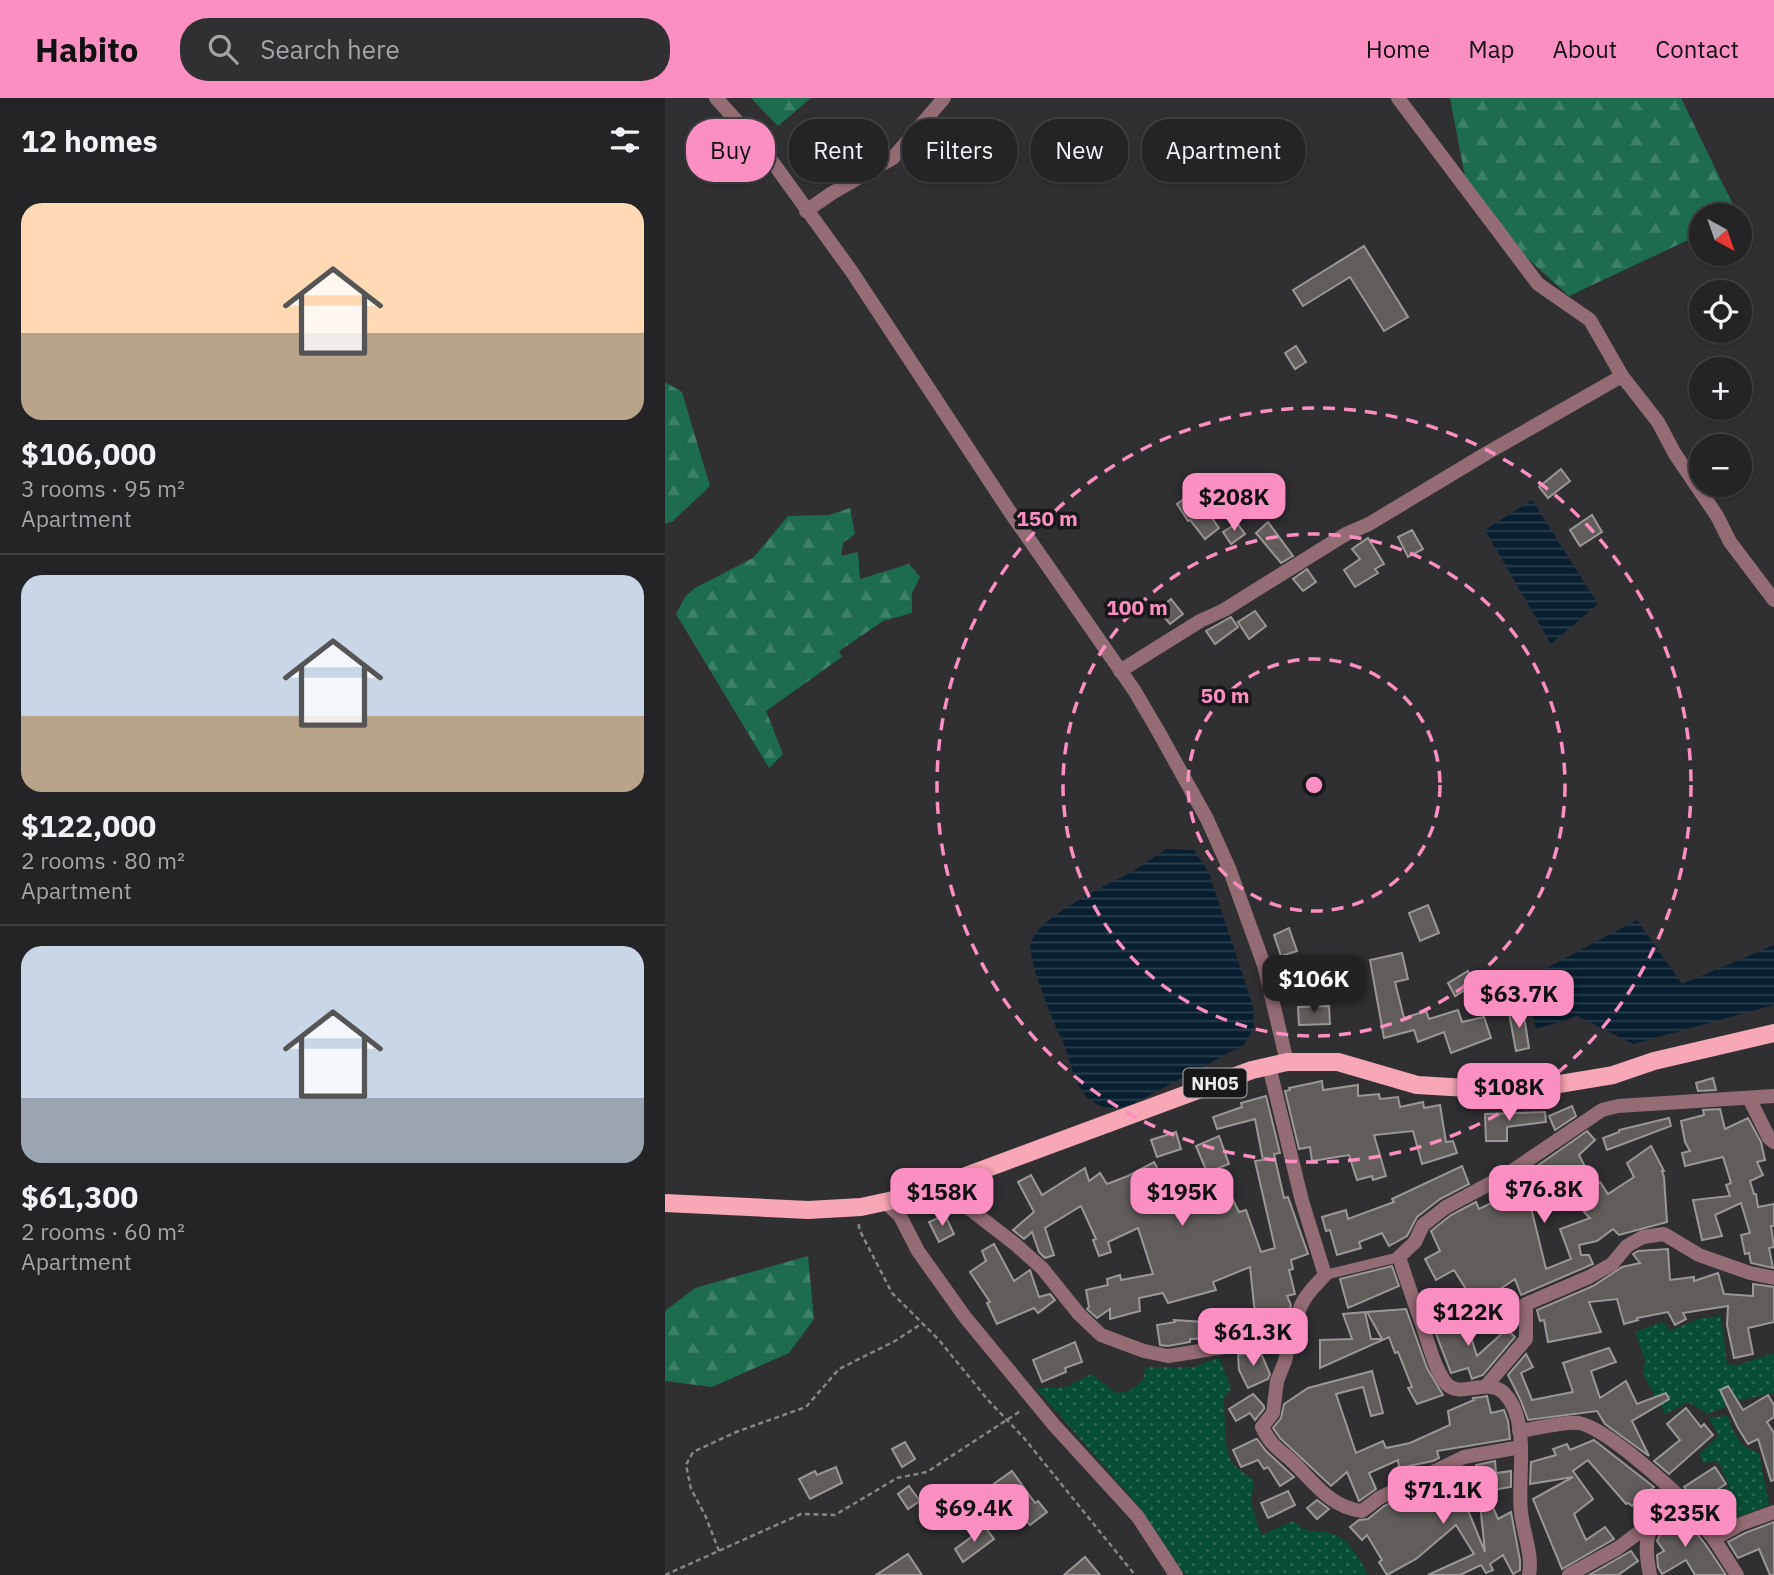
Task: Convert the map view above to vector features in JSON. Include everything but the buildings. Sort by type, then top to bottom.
[{"type":"main road","name":"NH05","points":[[665,1203],[808,1210],[861,1207],[885,1202],[940,1186],[1229,1078],[1287,1062],[1338,1062],[1417,1085],[1518,1091],[1613,1075],[1654,1061],[1774,1033]]},
{"type":"street","points":[[716,98],[766,153],[852,272],[1010,512],[1120,671],[1176,763],[1207,819],[1229,868],[1264,965],[1287,1062]]},
{"type":"street","points":[[806,211],[893,158],[944,98]]},
{"type":"street","points":[[1398,98],[1538,284],[1590,320],[1622,376],[1658,422],[1675,454],[1717,516],[1730,542],[1774,600]]},
{"type":"street","points":[[1120,671],[1346,534],[1369,524],[1622,376]]},
{"type":"street","points":[[1269,1066],[1302,1200],[1325,1275],[1305,1297],[1298,1311],[1286,1361],[1277,1381],[1273,1413],[1262,1427],[1270,1444],[1295,1464],[1329,1498],[1348,1510],[1362,1511],[1379,1498],[1464,1457],[1521,1447]]},
{"type":"street","points":[[1529,1575],[1531,1565],[1521,1511],[1521,1447],[1517,1413],[1503,1393],[1490,1385],[1459,1390],[1448,1386],[1435,1363],[1399,1257],[1415,1242],[1423,1224],[1446,1207],[1506,1175],[1602,1110],[1618,1106],[1774,1096]]},
{"type":"street","points":[[1749,1098],[1769,1138],[1774,1142]]},
{"type":"street","points":[[940,1186],[1042,1268],[1079,1314],[1101,1335],[1144,1351],[1168,1356],[1277,1339],[1292,1331]]},
{"type":"street","points":[[885,1202],[900,1216],[918,1251],[965,1317],[1034,1401],[1138,1517],[1176,1575]]},
{"type":"street","points":[[1486,1386],[1526,1339],[1527,1304],[1589,1278],[1612,1264],[1627,1246],[1643,1237],[1664,1234],[1699,1255],[1750,1273],[1774,1278]]},
{"type":"street","points":[[1519,1431],[1576,1422],[1591,1427],[1639,1461],[1679,1496],[1714,1539],[1737,1575]]},
{"type":"street","points":[[1569,1575],[1618,1548],[1655,1520],[1679,1496]]},
{"type":"street","points":[[1714,1539],[1741,1524],[1774,1511]]},
{"type":"street","points":[[1650,1575],[1646,1548],[1647,1532],[1655,1520]]},
{"type":"lane","points":[[1325,1275],[1399,1257]]},
{"type":"path","points":[[861,1207],[859,1229],[892,1293],[939,1340],[1024,1438],[1135,1575]]},
{"type":"path","points":[[719,1551],[691,1489],[686,1465],[693,1452],[736,1432],[806,1407],[839,1369],[895,1342],[921,1324]]},
{"type":"path","points":[[665,1575],[801,1514],[835,1515],[897,1478],[927,1472],[1034,1401]]},
{"type":"green space","points":[[751,98],[811,98],[778,126],[775,119],[771,119]]},
{"type":"green space","points":[[1450,98],[1681,98],[1732,203],[1689,203],[1689,240],[1569,296],[1505,238],[1465,177]]},
{"type":"green space","points":[[665,382],[682,392],[710,486],[673,521],[665,524]]},
{"type":"green space","points":[[850,508],[855,534],[843,543],[841,556],[858,552],[860,579],[909,564],[920,577],[912,593],[912,613],[883,621],[839,651],[842,657],[766,711],[783,754],[769,768],[676,614],[685,597],[695,588],[753,558],[788,516],[829,515]]},
{"type":"green space","points":[[808,1256],[814,1319],[789,1353],[712,1387],[665,1381],[665,1311],[695,1288]]},
{"type":"green space","points":[[1721,1316],[1727,1364],[1737,1365],[1774,1353],[1774,1393],[1739,1400],[1708,1414],[1688,1402],[1665,1414],[1643,1374],[1645,1360],[1635,1332],[1663,1322],[1669,1331],[1701,1318]]},
{"type":"green space","points":[[1219,1357],[1231,1389],[1223,1399],[1228,1452],[1235,1466],[1254,1480],[1251,1503],[1261,1535],[1293,1521],[1308,1531],[1333,1534],[1350,1546],[1368,1575],[1185,1575],[1142,1510],[1036,1388],[1065,1388],[1091,1374],[1116,1393],[1131,1390],[1144,1379],[1145,1367],[1195,1367]]},
{"type":"green space","points":[[1727,1416],[1742,1443],[1759,1453],[1769,1505],[1727,1522],[1710,1499],[1729,1486],[1718,1461],[1704,1463],[1699,1454],[1719,1436],[1709,1418]]},
{"type":"water","points":[[1532,500],[1598,604],[1551,644],[1485,530]]},
{"type":"water","points":[[1166,849],[1194,850],[1209,873],[1253,1006],[1254,1027],[1244,1045],[1133,1104],[1109,1110],[1090,1100],[1079,1087],[1036,974],[1031,942],[1036,932],[1059,913]]},
{"type":"water","points":[[1637,920],[1682,984],[1774,945],[1774,1005],[1633,1044],[1577,1016],[1536,1029],[1531,1007],[1515,999],[1524,980]]}]
